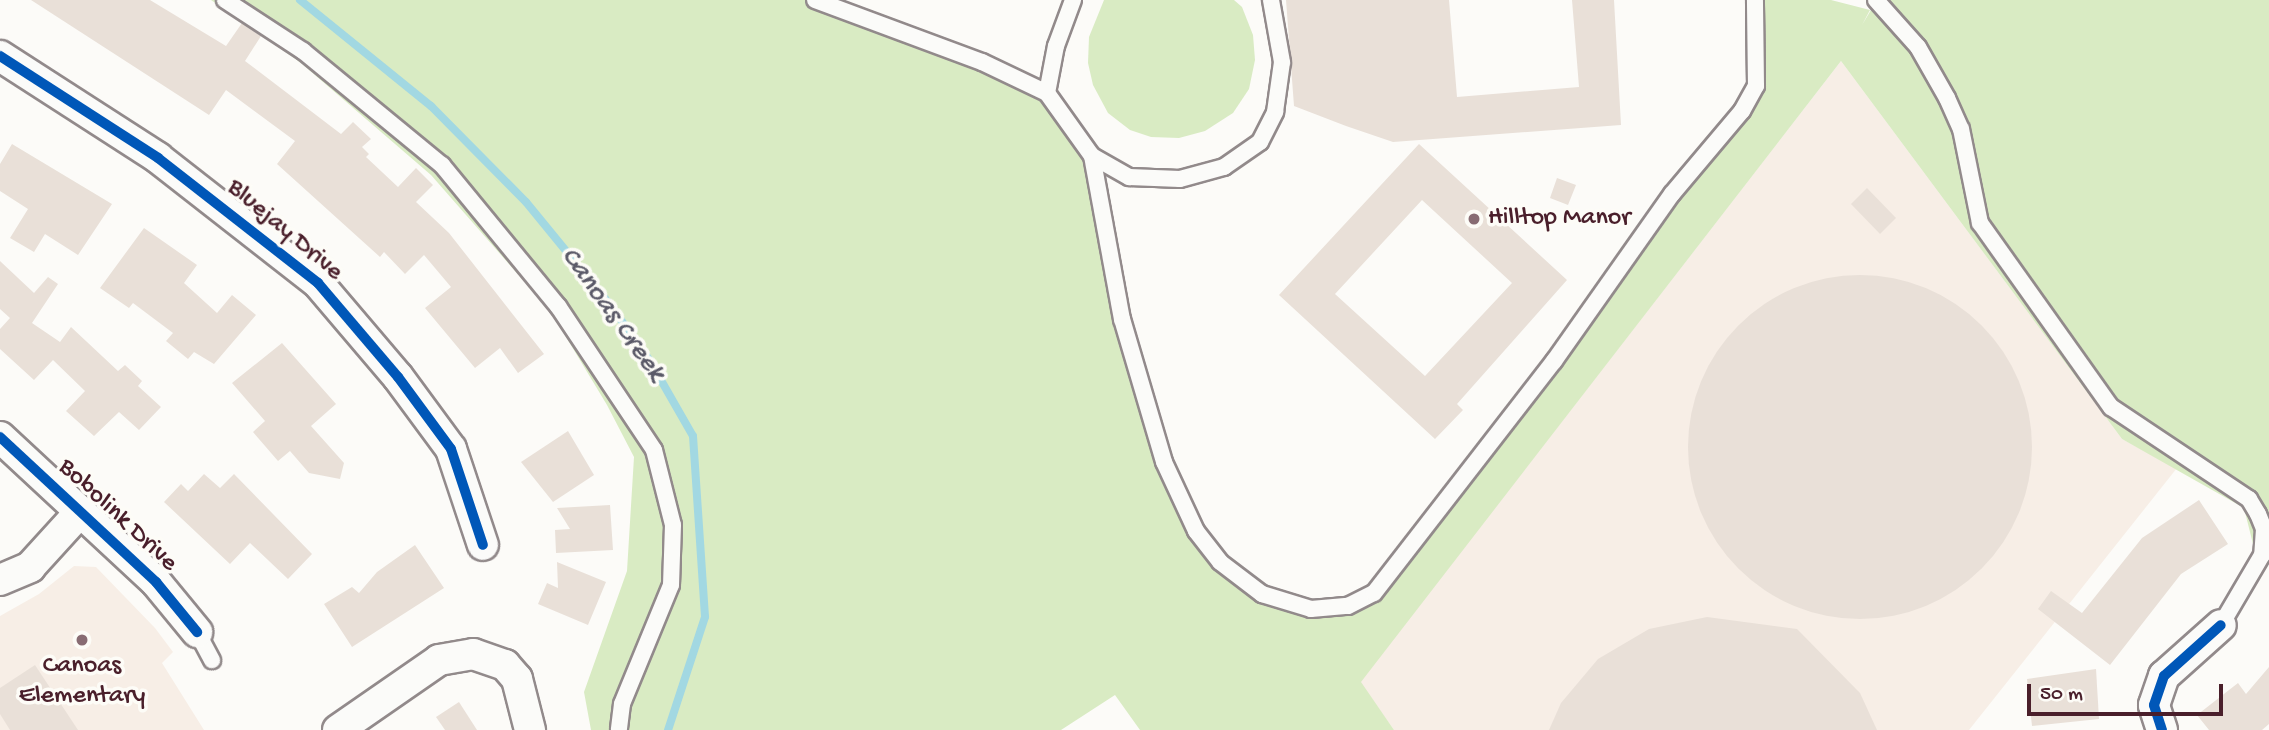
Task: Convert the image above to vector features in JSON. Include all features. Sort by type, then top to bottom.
[{"type":"street","name":"Bluejay Drive","points":[[0,56],[158,158],[318,283],[398,377],[450,449],[483,545]]},
{"type":"street","name":"Bobolink Drive","points":[[0,436],[156,582],[197,632]]},
{"type":"street","points":[[0,580],[30,567],[80,512]]},
{"type":"street","points":[[2162,730],[2154,705],[2164,676],[2221,625]]},
{"type":"street","points":[[338,730],[439,660],[473,654],[505,665],[517,679],[530,730]]},
{"type":"lane","points":[[225,0],[303,51],[442,165],[558,306],[654,450],[673,525],[671,585],[622,704],[619,730]]},
{"type":"lane","points":[[815,0],[982,62],[1047,93],[1092,156],[1129,177],[1180,179],[1224,167],[1260,142],[1275,112],[1282,62],[1277,12],[1271,0]]},
{"type":"lane","points":[[1047,93],[1056,46],[1073,0]]},
{"type":"lane","points":[[1092,156],[1122,319],[1164,461],[1196,531],[1220,562],[1262,594],[1311,609],[1348,606],[1374,593],[1554,361],[1672,194],[1742,111],[1756,86],[1755,0]]},
{"type":"lane","points":[[1876,0],[1918,47],[1947,98],[1961,129],[1980,223],[2111,407],[2249,499],[2258,514],[2264,529],[2262,555],[2221,625]]},
{"type":"lane","points":[[197,632],[212,660]]},
{"type":"shaded area","points":[[1841,61],[2122,439],[2177,468],[1969,730],[1394,730],[1360,682]]},
{"type":"shaded area","name":"Canoas Elementary","points":[[74,566],[96,567],[155,628],[173,652],[162,663],[204,730],[0,730],[0,616],[39,594]]},
{"type":"green space","points":[[211,0],[808,0],[1047,93],[1092,156],[1122,319],[1196,531],[1262,594],[1311,609],[1374,593],[1756,87],[1754,0],[1831,0],[1870,10],[1862,25],[1877,0],[2269,0],[2269,562],[2254,548],[2244,508],[2122,439],[1841,61],[1361,682],[1394,730],[1140,730],[1115,695],[1061,730],[591,730],[584,692],[627,571],[634,457],[607,405],[551,312],[431,175],[301,63]]},
{"type":"green space","points":[[1104,0],[1234,0],[1242,7],[1253,35],[1255,60],[1249,89],[1233,113],[1205,131],[1179,138],[1151,137],[1130,130],[1108,113],[1093,85],[1088,63],[1089,37]]},
{"type":"building","points":[[31,0],[150,0],[226,46],[242,23],[261,36],[245,61],[341,134],[353,122],[371,139],[362,147],[369,154],[366,157],[398,187],[416,168],[433,185],[416,202],[449,233],[544,354],[518,373],[500,348],[475,368],[425,308],[451,287],[424,255],[405,274],[384,252],[380,257],[277,164],[295,141],[226,90],[209,115]]},
{"type":"building","points":[[1286,0],[1449,0],[1457,97],[1579,87],[1572,0],[1614,0],[1621,125],[1393,142],[1346,126],[1294,106]]},
{"type":"building","points":[[12,144],[112,204],[78,255],[45,234],[34,252],[10,238],[28,209],[0,191],[0,164]]},
{"type":"building","name":"Hilltop Manor","points":[[1419,144],[1567,280],[1457,404],[1463,410],[1435,439],[1279,295]],"holes":[[[1422,200],[1512,283],[1425,376],[1335,294]]]},
{"type":"building","points":[[1557,178],[1576,185],[1568,205],[1550,198]]},
{"type":"building","points":[[1867,188],[1896,218],[1880,234],[1851,204]]},
{"type":"building","points":[[144,228],[197,265],[184,283],[217,313],[232,295],[256,315],[214,364],[194,352],[188,359],[166,341],[173,333],[133,303],[129,308],[100,288]]},
{"type":"building","points":[[0,261],[34,293],[48,277],[58,284],[32,323],[60,342],[71,327],[118,371],[125,365],[142,381],[138,386],[161,407],[139,430],[119,412],[94,436],[66,411],[85,391],[53,360],[34,380],[0,349],[0,329],[10,318],[0,309]]},
{"type":"building","points":[[1860,275],[1894,278],[1926,288],[1956,304],[1982,325],[2003,351],[2019,381],[2029,413],[2032,447],[2029,481],[2019,513],[2003,543],[1982,569],[1956,590],[1926,606],[1894,616],[1860,619],[1826,616],[1794,606],[1764,590],[1738,569],[1717,543],[1701,513],[1691,481],[1688,447],[1691,413],[1701,381],[1717,351],[1738,325],[1764,304],[1794,288],[1826,278]]},
{"type":"building","points":[[282,343],[336,404],[311,426],[344,463],[340,479],[309,473],[290,451],[278,461],[253,432],[265,421],[232,383]]},
{"type":"building","points":[[568,431],[594,475],[553,502],[521,462]]},
{"type":"building","points":[[204,474],[220,488],[234,474],[312,554],[288,579],[250,543],[230,564],[164,502],[181,484],[188,491]]},
{"type":"building","points":[[2199,500],[2228,544],[2181,574],[2110,665],[2038,609],[2051,591],[2082,613],[2142,538]]},
{"type":"building","points":[[610,505],[613,550],[556,553],[555,530],[570,529],[557,508]]},
{"type":"building","points":[[415,545],[444,588],[352,647],[324,604],[352,587],[359,593],[377,572]]},
{"type":"building","points":[[557,562],[606,582],[588,625],[538,604],[547,583],[558,588]]},
{"type":"building","points":[[1707,617],[1797,629],[1860,693],[1877,730],[1549,730],[1561,703],[1598,659],[1649,629]]},
{"type":"building","points":[[35,665],[78,730],[10,730],[0,714],[0,688]]},
{"type":"building","points":[[2269,667],[2269,724],[2262,730],[2209,730],[2197,715],[2238,683],[2246,694]]},
{"type":"building","points":[[2096,669],[2099,719],[2032,726],[2027,679]]},
{"type":"building","points":[[459,702],[477,730],[445,730],[436,717]]},
{"type":"waterway","name":"Canoas Creek","points":[[300,0],[431,106],[526,202],[611,306],[650,361],[693,436],[705,617],[668,730]]},
{"type":"cycle path","points":[[0,56],[158,158],[318,283],[398,377],[451,449],[483,545]]},
{"type":"cycle path","points":[[0,437],[156,582],[197,632]]},
{"type":"cycle path","points":[[2162,730],[2154,705],[2164,676],[2221,625]]},
{"type":"place","name":"Hilltop Manor","points":[[1474,219]]},
{"type":"place","name":"Canoas Elementary","points":[[82,640]]}]
